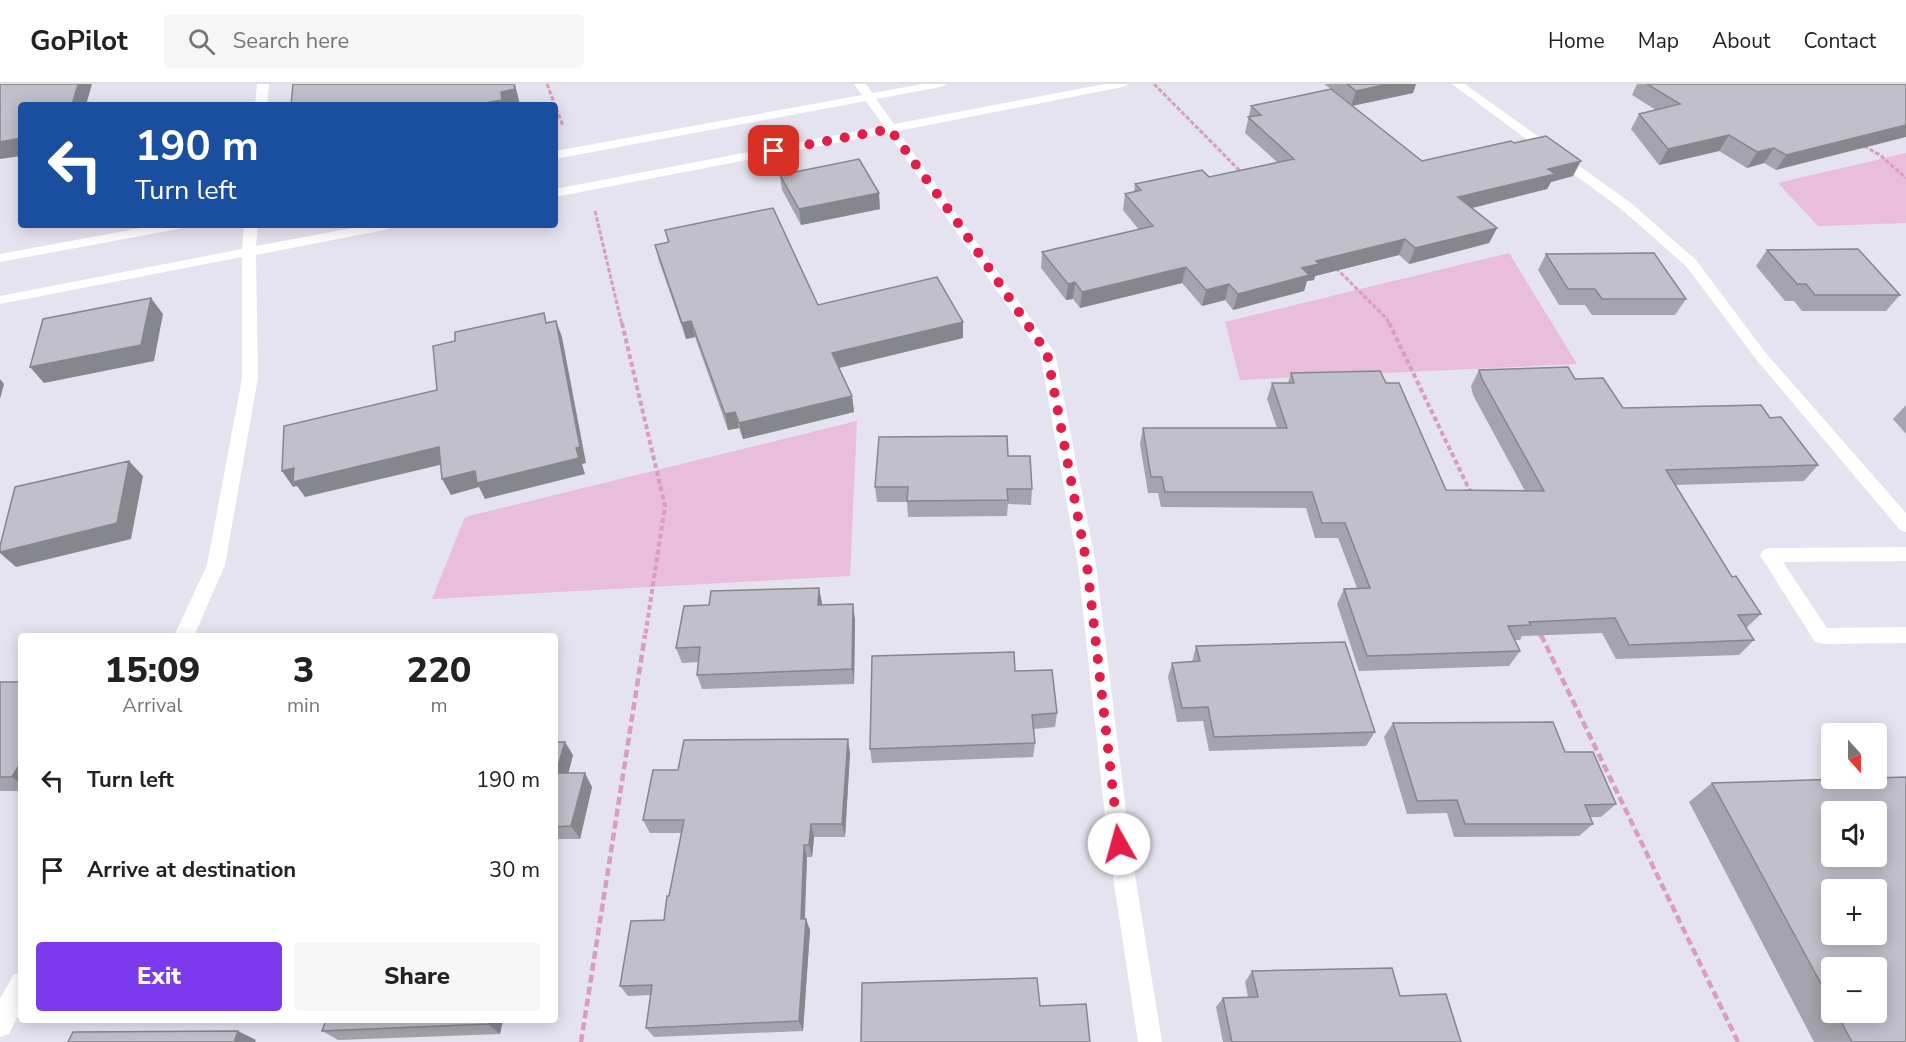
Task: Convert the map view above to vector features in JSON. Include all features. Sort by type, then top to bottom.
[{"type":"street","points":[[261,102],[263,84]]},
{"type":"street","points":[[558,154],[865,91],[941,84]]},
{"type":"street","points":[[558,192],[1123,84]]},
{"type":"street","points":[[1458,84],[1626,206],[1691,263],[1761,355],[1906,525]]},
{"type":"street","points":[[865,91],[1047,353],[1087,565],[1119,844],[1150,1042]]},
{"type":"street","points":[[0,258],[163,228]]},
{"type":"street","points":[[185,633],[216,565],[250,378],[251,228]]},
{"type":"street","points":[[0,300],[373,228]]},
{"type":"street","points":[[1906,554],[1769,555],[1822,636],[1906,635]]},
{"type":"street","points":[[0,1025],[18,989]]},
{"type":"path","points":[[547,84],[554,102]]},
{"type":"path","points":[[1154,84],[1245,176]]},
{"type":"path","points":[[1860,143],[1880,155],[1906,178]]},
{"type":"path","points":[[581,1042],[665,506],[589,187]]},
{"type":"path","points":[[1329,260],[1387,319],[1476,502]]},
{"type":"path","points":[[1533,621],[1738,1042]]},
{"type":"shaded area","points":[[1906,153],[1906,223],[1818,226],[1778,183]]},
{"type":"shaded area","points":[[1509,253],[1577,364],[1240,380],[1225,322]]},
{"type":"shaded area","points":[[857,421],[850,576],[432,599],[465,517]]},
{"type":"building","points":[[0,84],[78,84],[73,102],[18,102],[18,139],[0,142]]},
{"type":"building","points":[[293,84],[514,84],[515,89],[501,92],[502,100],[491,102],[291,102]]},
{"type":"building","points":[[1347,84],[1388,84],[1356,91]]},
{"type":"building","points":[[1647,84],[1906,84],[1906,125],[1786,155],[1774,148],[1757,152],[1729,135],[1668,149],[1639,114],[1680,104]]},
{"type":"building","points":[[1331,89],[1422,161],[1511,141],[1514,143],[1546,136],[1581,161],[1548,169],[1555,174],[1458,197],[1497,228],[1415,248],[1405,239],[1316,261],[1319,264],[1302,268],[1309,275],[1238,294],[1229,284],[1206,290],[1186,267],[1082,292],[1075,282],[1068,284],[1042,252],[1153,226],[1125,194],[1141,190],[1135,184],[1202,170],[1209,177],[1294,159],[1248,117],[1261,115],[1251,106]]},
{"type":"building","points":[[859,159],[879,193],[799,209],[780,175]]},
{"type":"building","points":[[773,208],[818,305],[937,277],[963,322],[832,353],[852,396],[739,423],[735,412],[725,414],[691,321],[682,323],[655,245],[669,242],[665,230]]},
{"type":"building","points":[[1858,249],[1900,295],[1815,295],[1806,284],[1797,284],[1767,250]]},
{"type":"building","points":[[1654,253],[1686,299],[1602,299],[1595,289],[1568,289],[1546,254]]},
{"type":"building","points":[[151,298],[141,345],[30,367],[43,319]]},
{"type":"building","points":[[544,313],[546,323],[556,321],[580,447],[576,448],[579,458],[477,483],[475,471],[442,479],[439,447],[293,482],[294,468],[282,471],[284,426],[437,390],[433,346],[455,341],[455,332]]},
{"type":"building","points":[[1568,367],[1575,379],[1603,378],[1623,408],[1761,405],[1770,418],[1781,417],[1818,465],[1666,470],[1732,577],[1736,576],[1761,614],[1738,615],[1754,640],[1629,645],[1615,618],[1529,622],[1531,625],[1508,626],[1520,651],[1367,656],[1344,589],[1370,588],[1345,523],[1322,523],[1312,492],[1165,492],[1162,477],[1151,477],[1143,428],[1287,428],[1272,383],[1294,383],[1291,373],[1380,371],[1386,383],[1399,383],[1446,490],[1544,491],[1479,370]]},
{"type":"building","points":[[1007,436],[1008,456],[1030,456],[1032,489],[1007,489],[1008,500],[907,501],[908,487],[875,487],[879,437]]},
{"type":"building","points":[[129,461],[117,523],[0,552],[15,487]]},
{"type":"building","points":[[819,588],[818,605],[853,604],[852,669],[697,675],[700,647],[676,648],[684,606],[709,605],[711,591]]},
{"type":"building","points":[[1345,642],[1375,732],[1214,737],[1208,707],[1182,708],[1172,663],[1200,661],[1196,646]]},
{"type":"building","points":[[1014,652],[1015,671],[1052,670],[1057,713],[1032,715],[1035,743],[870,749],[872,656]]},
{"type":"building","points":[[0,682],[18,682],[18,767],[12,777],[0,777]]},
{"type":"building","points":[[1553,722],[1565,752],[1593,752],[1616,804],[1585,805],[1593,824],[1465,824],[1457,800],[1417,801],[1393,723]]},
{"type":"building","points":[[848,739],[842,824],[811,824],[809,845],[804,845],[801,919],[806,919],[799,1021],[646,1028],[652,985],[620,986],[631,921],[664,920],[684,820],[643,820],[653,770],[678,770],[684,740]]},
{"type":"building","points":[[558,742],[565,742],[558,766]]},
{"type":"building","points":[[558,773],[585,773],[571,826],[558,827]]},
{"type":"building","points":[[1906,777],[1906,1042],[1852,1042],[1842,1023],[1887,1023],[1887,957],[1821,957],[1821,984],[1712,783],[1821,780],[1821,789],[1887,789],[1887,778]]},
{"type":"building","points":[[1392,968],[1400,996],[1446,994],[1461,1042],[1232,1042],[1223,998],[1258,997],[1252,971]]},
{"type":"building","points":[[1037,978],[1040,1006],[1086,1004],[1090,1042],[861,1042],[862,983]]},
{"type":"building","points":[[325,1023],[488,1023],[488,1024],[322,1031]]},
{"type":"building","points":[[238,1031],[234,1042],[68,1042],[73,1032]]},
{"type":"route","points":[[774,151],[890,129],[1047,353],[1087,565],[1119,844]]}]
